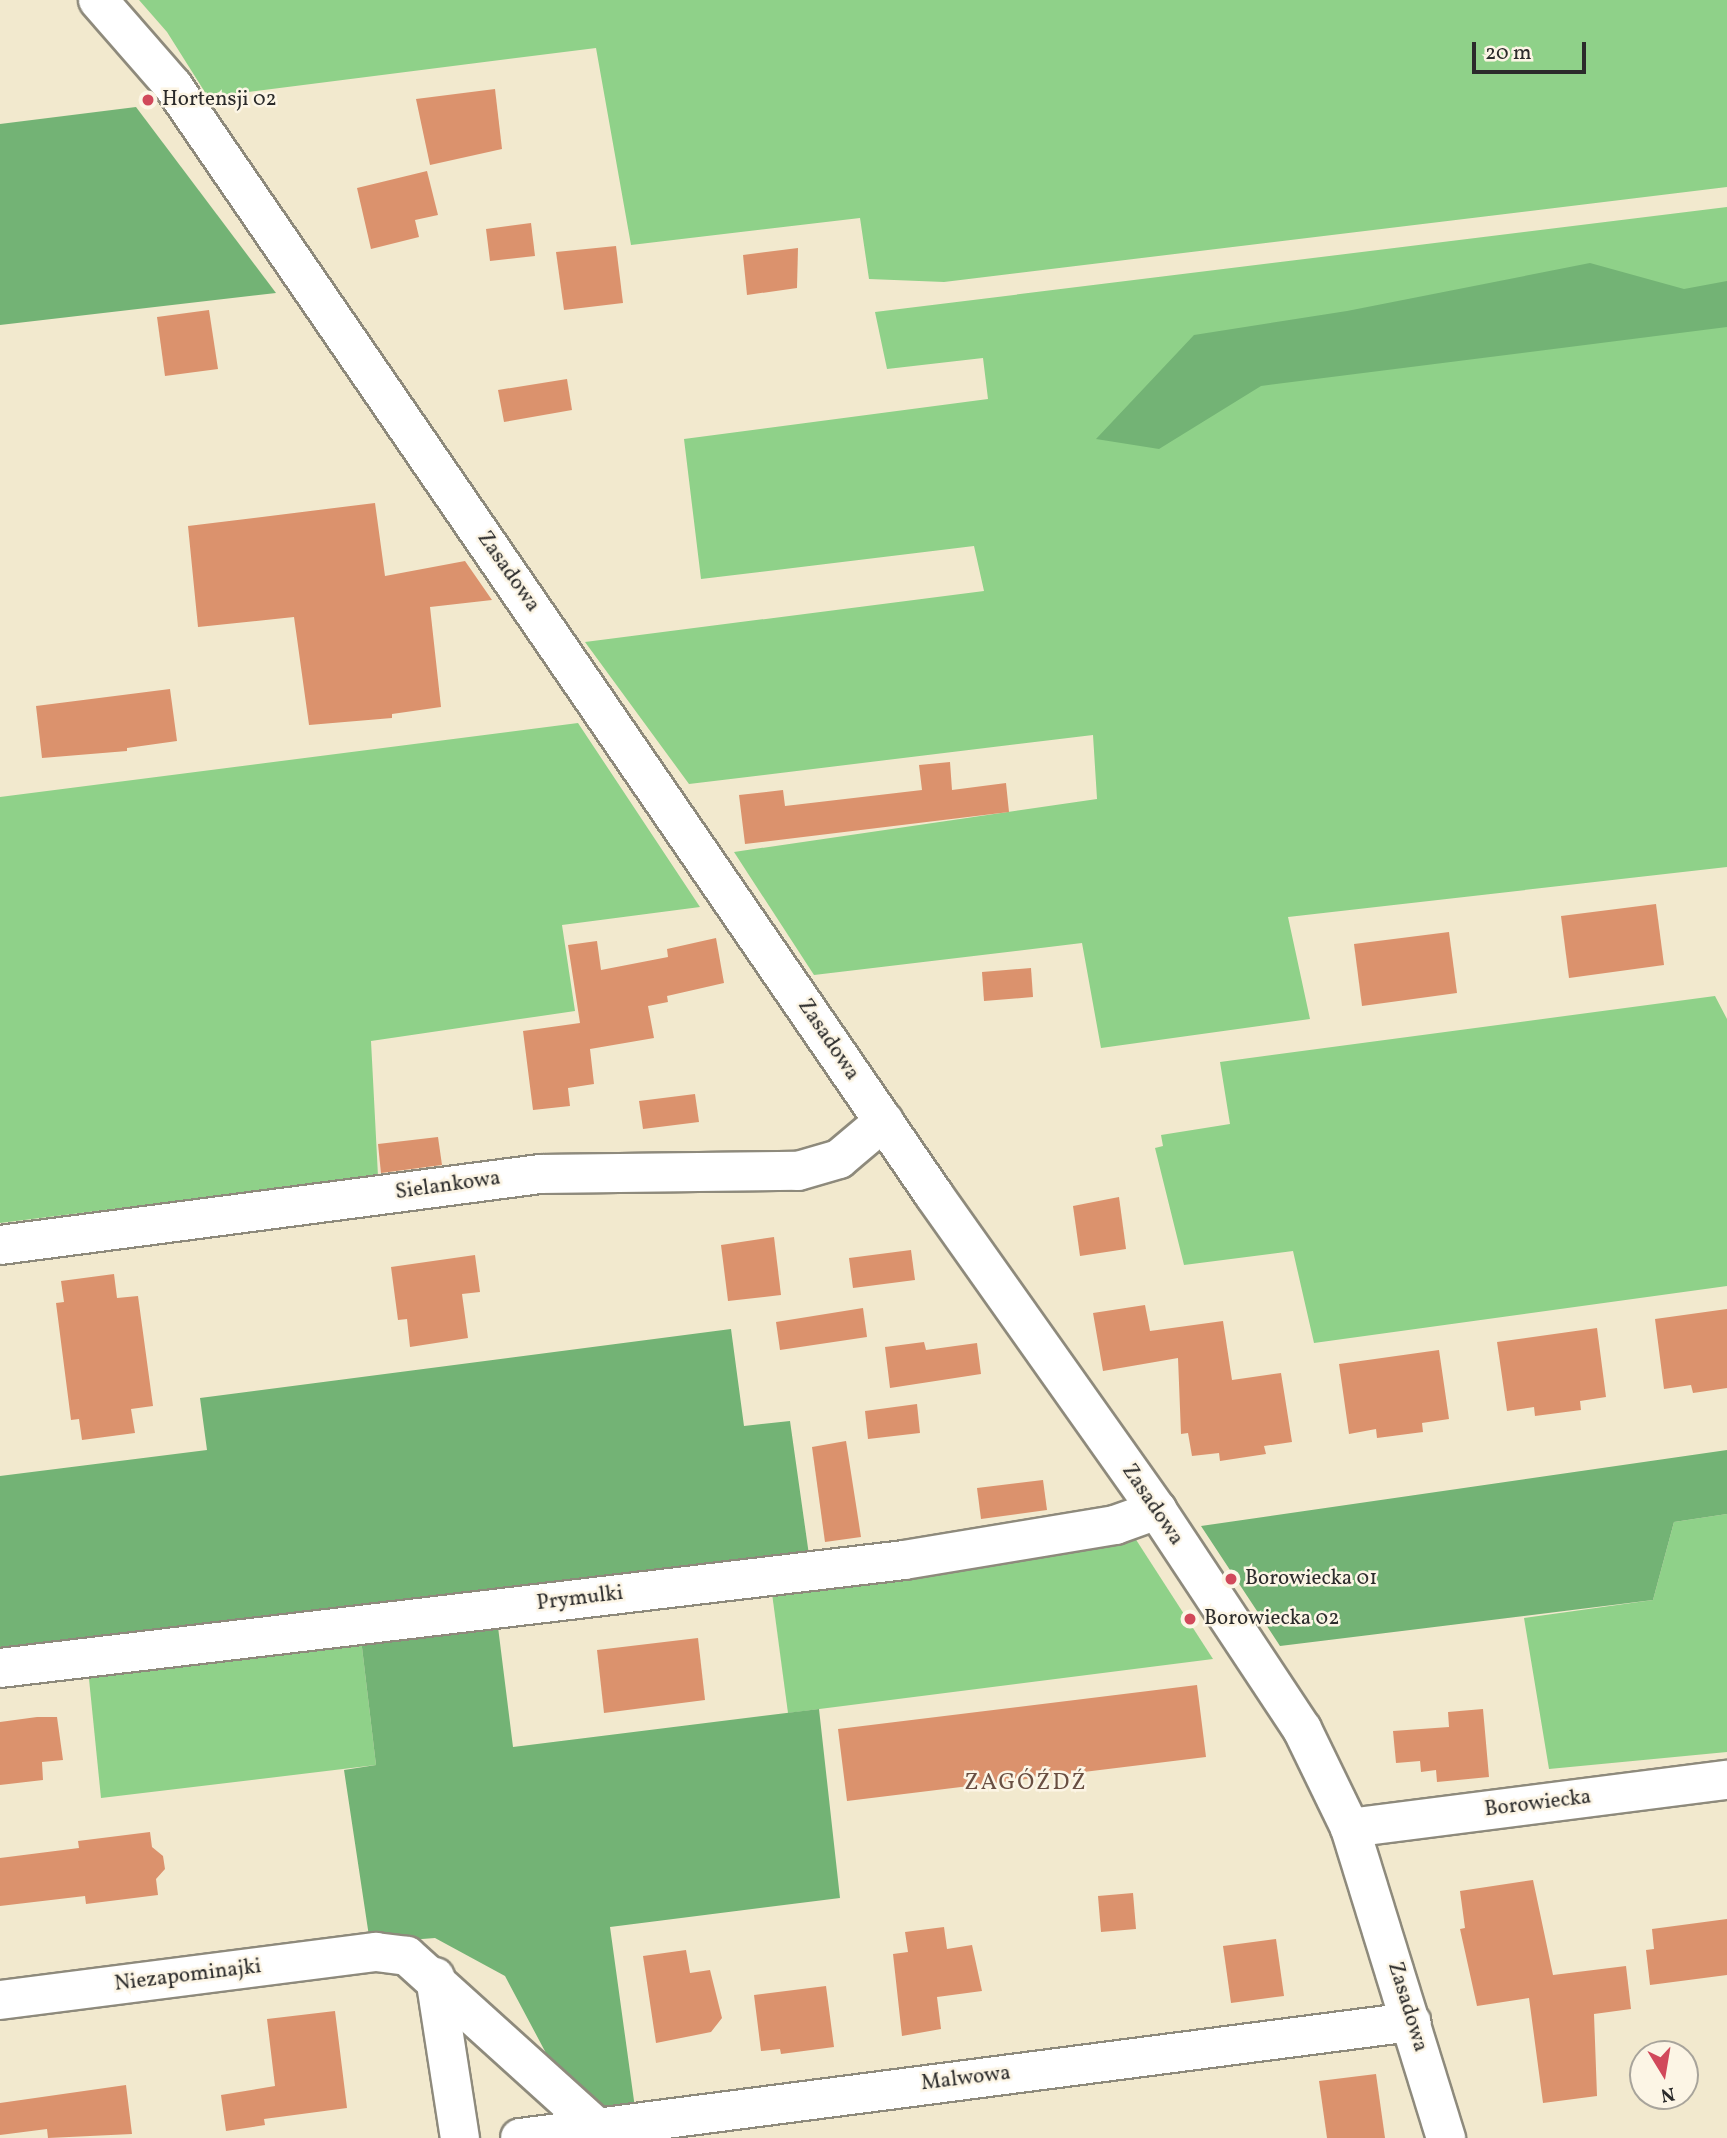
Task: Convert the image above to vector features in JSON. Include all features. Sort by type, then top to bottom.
[{"type":"street","name":"Zasadowa","points":[[98,0],[173,86],[884,1121],[1157,1510],[1302,1729],[1350,1828],[1446,2138]]},
{"type":"street","name":"Sielankowa","points":[[0,1245],[540,1174],[798,1171],[839,1159],[884,1121]]},
{"type":"street","name":"Prymulki","points":[[0,1668],[904,1560],[1115,1525],[1157,1510]]},
{"type":"street","name":"Borowiecka","points":[[1350,1828],[1727,1780]]},
{"type":"street","name":"Niezapominajki","points":[[0,2000],[376,1952],[407,1956],[435,1977],[595,2126]]},
{"type":"street","points":[[435,1977],[460,2138]]},
{"type":"street","name":"Malwowa","points":[[520,2138],[595,2126],[1411,2022]]},
{"type":"green space","points":[[139,0],[1727,0],[1727,187],[944,282],[869,279],[860,218],[631,245],[596,48],[208,97],[167,32]]},
{"type":"green space","points":[[136,107],[276,293],[0,325],[0,124]]},
{"type":"green space","points":[[1727,207],[1727,867],[1288,917],[1310,1019],[1101,1048],[1082,943],[814,975],[734,852],[1097,799],[1093,735],[689,784],[585,642],[984,591],[974,546],[701,579],[684,439],[988,399],[983,358],[887,369],[875,312]]},
{"type":"green space","points":[[1590,263],[1684,289],[1727,281],[1727,327],[1261,386],[1159,449],[1096,439],[1194,335],[1347,311]]},
{"type":"green space","points":[[578,723],[700,907],[562,925],[575,1011],[371,1041],[378,1176],[0,1223],[0,797]]},
{"type":"green space","points":[[1715,996],[1727,1019],[1727,1286],[1314,1343],[1293,1251],[1184,1265],[1155,1148],[1163,1146],[1161,1135],[1230,1124],[1220,1062]]},
{"type":"green space","points":[[731,1329],[744,1426],[790,1421],[809,1555],[0,1652],[0,1476],[207,1450],[200,1398]]},
{"type":"green space","points":[[1727,1450],[1727,1514],[1674,1522],[1653,1600],[1280,1646],[1201,1526]]},
{"type":"green space","points":[[1727,1514],[1727,1752],[1549,1769],[1524,1618],[1653,1600],[1674,1522]]},
{"type":"green space","points":[[1133,1535],[1213,1659],[788,1713],[771,1586]]},
{"type":"green space","points":[[497,1619],[513,1747],[819,1709],[840,1898],[610,1927],[635,2108],[608,2111],[547,2055],[505,1976],[435,1938],[370,1943],[344,1770],[376,1765],[361,1639]]},
{"type":"green space","points":[[361,1639],[376,1765],[101,1798],[88,1669]]},
{"type":"building","points":[[495,89],[502,149],[430,165],[416,99]]},
{"type":"building","points":[[427,171],[438,215],[415,220],[419,237],[371,249],[357,188]]},
{"type":"building","points":[[531,223],[535,256],[490,261],[486,229]]},
{"type":"building","points":[[616,246],[623,303],[564,310],[556,252]]},
{"type":"building","points":[[798,248],[797,288],[747,295],[743,255]]},
{"type":"building","points":[[209,310],[218,369],[165,376],[157,317]]},
{"type":"building","points":[[567,379],[572,410],[504,422],[498,390]]},
{"type":"building","points":[[375,503],[385,576],[465,561],[492,600],[430,607],[441,707],[392,714],[392,718],[309,725],[294,617],[198,627],[188,526]]},
{"type":"building","points":[[170,689],[177,741],[127,748],[127,751],[42,758],[36,706]]},
{"type":"building","points":[[950,762],[952,790],[1006,783],[1009,812],[745,844],[739,795],[783,790],[785,806],[922,790],[919,765]]},
{"type":"building","points":[[1656,904],[1664,965],[1569,978],[1561,916]]},
{"type":"building","points":[[1449,932],[1457,993],[1362,1006],[1354,944]]},
{"type":"building","points":[[716,938],[724,983],[667,996],[668,1002],[648,1006],[654,1038],[590,1049],[594,1084],[568,1088],[570,1106],[533,1110],[523,1031],[580,1023],[568,945],[597,941],[601,970],[668,957],[667,949]]},
{"type":"building","points":[[1031,968],[1033,997],[984,1001],[982,972]]},
{"type":"building","points":[[695,1094],[699,1122],[643,1129],[639,1101]]},
{"type":"building","points":[[438,1137],[442,1165],[381,1173],[378,1144]]},
{"type":"building","points":[[1119,1197],[1126,1249],[1080,1256],[1073,1206]]},
{"type":"building","points":[[774,1237],[781,1295],[728,1301],[721,1245]]},
{"type":"building","points":[[911,1250],[915,1280],[853,1288],[849,1258]]},
{"type":"building","points":[[475,1255],[480,1292],[462,1294],[468,1338],[410,1347],[407,1319],[398,1320],[391,1267]]},
{"type":"building","points":[[114,1274],[117,1298],[138,1296],[153,1406],[131,1409],[135,1433],[82,1440],[79,1419],[71,1420],[56,1303],[64,1302],[61,1281]]},
{"type":"building","points":[[1145,1305],[1150,1331],[1223,1321],[1232,1380],[1281,1373],[1292,1442],[1264,1446],[1266,1454],[1220,1461],[1219,1453],[1192,1456],[1188,1433],[1181,1434],[1178,1358],[1103,1371],[1093,1313]]},
{"type":"building","points":[[863,1308],[867,1337],[780,1350],[776,1322]]},
{"type":"building","points":[[1727,1309],[1727,1388],[1693,1393],[1691,1385],[1664,1389],[1655,1319]]},
{"type":"building","points":[[1597,1328],[1606,1397],[1580,1401],[1581,1410],[1535,1416],[1534,1407],[1507,1411],[1497,1342]]},
{"type":"building","points":[[924,1342],[926,1350],[977,1343],[981,1374],[890,1388],[885,1347]]},
{"type":"building","points":[[1439,1350],[1449,1419],[1422,1423],[1423,1432],[1377,1438],[1376,1429],[1349,1434],[1339,1364]]},
{"type":"building","points":[[917,1404],[920,1433],[868,1439],[865,1411]]},
{"type":"building","points":[[846,1441],[861,1537],[825,1542],[812,1447]]},
{"type":"building","points":[[1043,1480],[1047,1510],[981,1519],[977,1488]]},
{"type":"building","points":[[698,1638],[705,1700],[604,1713],[597,1650]]},
{"type":"building","points":[[1197,1685],[1206,1757],[847,1801],[838,1729]]},
{"type":"building","points":[[1483,1709],[1489,1777],[1437,1782],[1436,1770],[1421,1772],[1420,1761],[1396,1763],[1393,1731],[1449,1727],[1448,1712]]},
{"type":"building","points":[[57,1717],[63,1760],[42,1762],[43,1780],[0,1785],[0,1722]]},
{"type":"building","points":[[150,1832],[152,1847],[163,1856],[165,1869],[156,1879],[158,1895],[86,1904],[85,1896],[0,1906],[0,1858],[79,1848],[78,1841]]},
{"type":"building","points":[[1533,1880],[1553,1975],[1626,1966],[1631,2009],[1594,2014],[1597,2096],[1543,2103],[1529,1998],[1477,2006],[1460,1929],[1465,1928],[1460,1891]]},
{"type":"building","points":[[1133,1893],[1136,1929],[1101,1932],[1098,1896]]},
{"type":"building","points":[[1727,1919],[1727,1975],[1650,1985],[1646,1950],[1654,1949],[1652,1929]]},
{"type":"building","points":[[944,1927],[947,1949],[972,1945],[982,1991],[937,1997],[941,2029],[902,2036],[893,1954],[908,1952],[905,1932]]},
{"type":"building","points":[[1276,1939],[1284,1996],[1231,2003],[1223,1946]]},
{"type":"building","points":[[686,1950],[690,1973],[710,1970],[722,2018],[711,2032],[656,2043],[643,1956]]},
{"type":"building","points":[[826,1986],[834,2047],[781,2054],[780,2049],[761,2051],[754,1995]]},
{"type":"building","points":[[335,2011],[347,2108],[264,2119],[265,2125],[226,2131],[221,2095],[275,2086],[267,2019]]},
{"type":"building","points":[[1376,2074],[1385,2138],[1327,2138],[1319,2081]]},
{"type":"building","points":[[126,2085],[132,2134],[48,2138],[47,2129],[0,2135],[0,2103]]},
{"type":"place","name":"Hortensji 02","points":[[148,100]]},
{"type":"place","name":"Borowiecka 01","points":[[1231,1579]]},
{"type":"place","name":"Borowiecka 02","points":[[1190,1619]]},
{"type":"district","name":"ZAGÓŹDŹ","points":[[1026,1783]]}]
